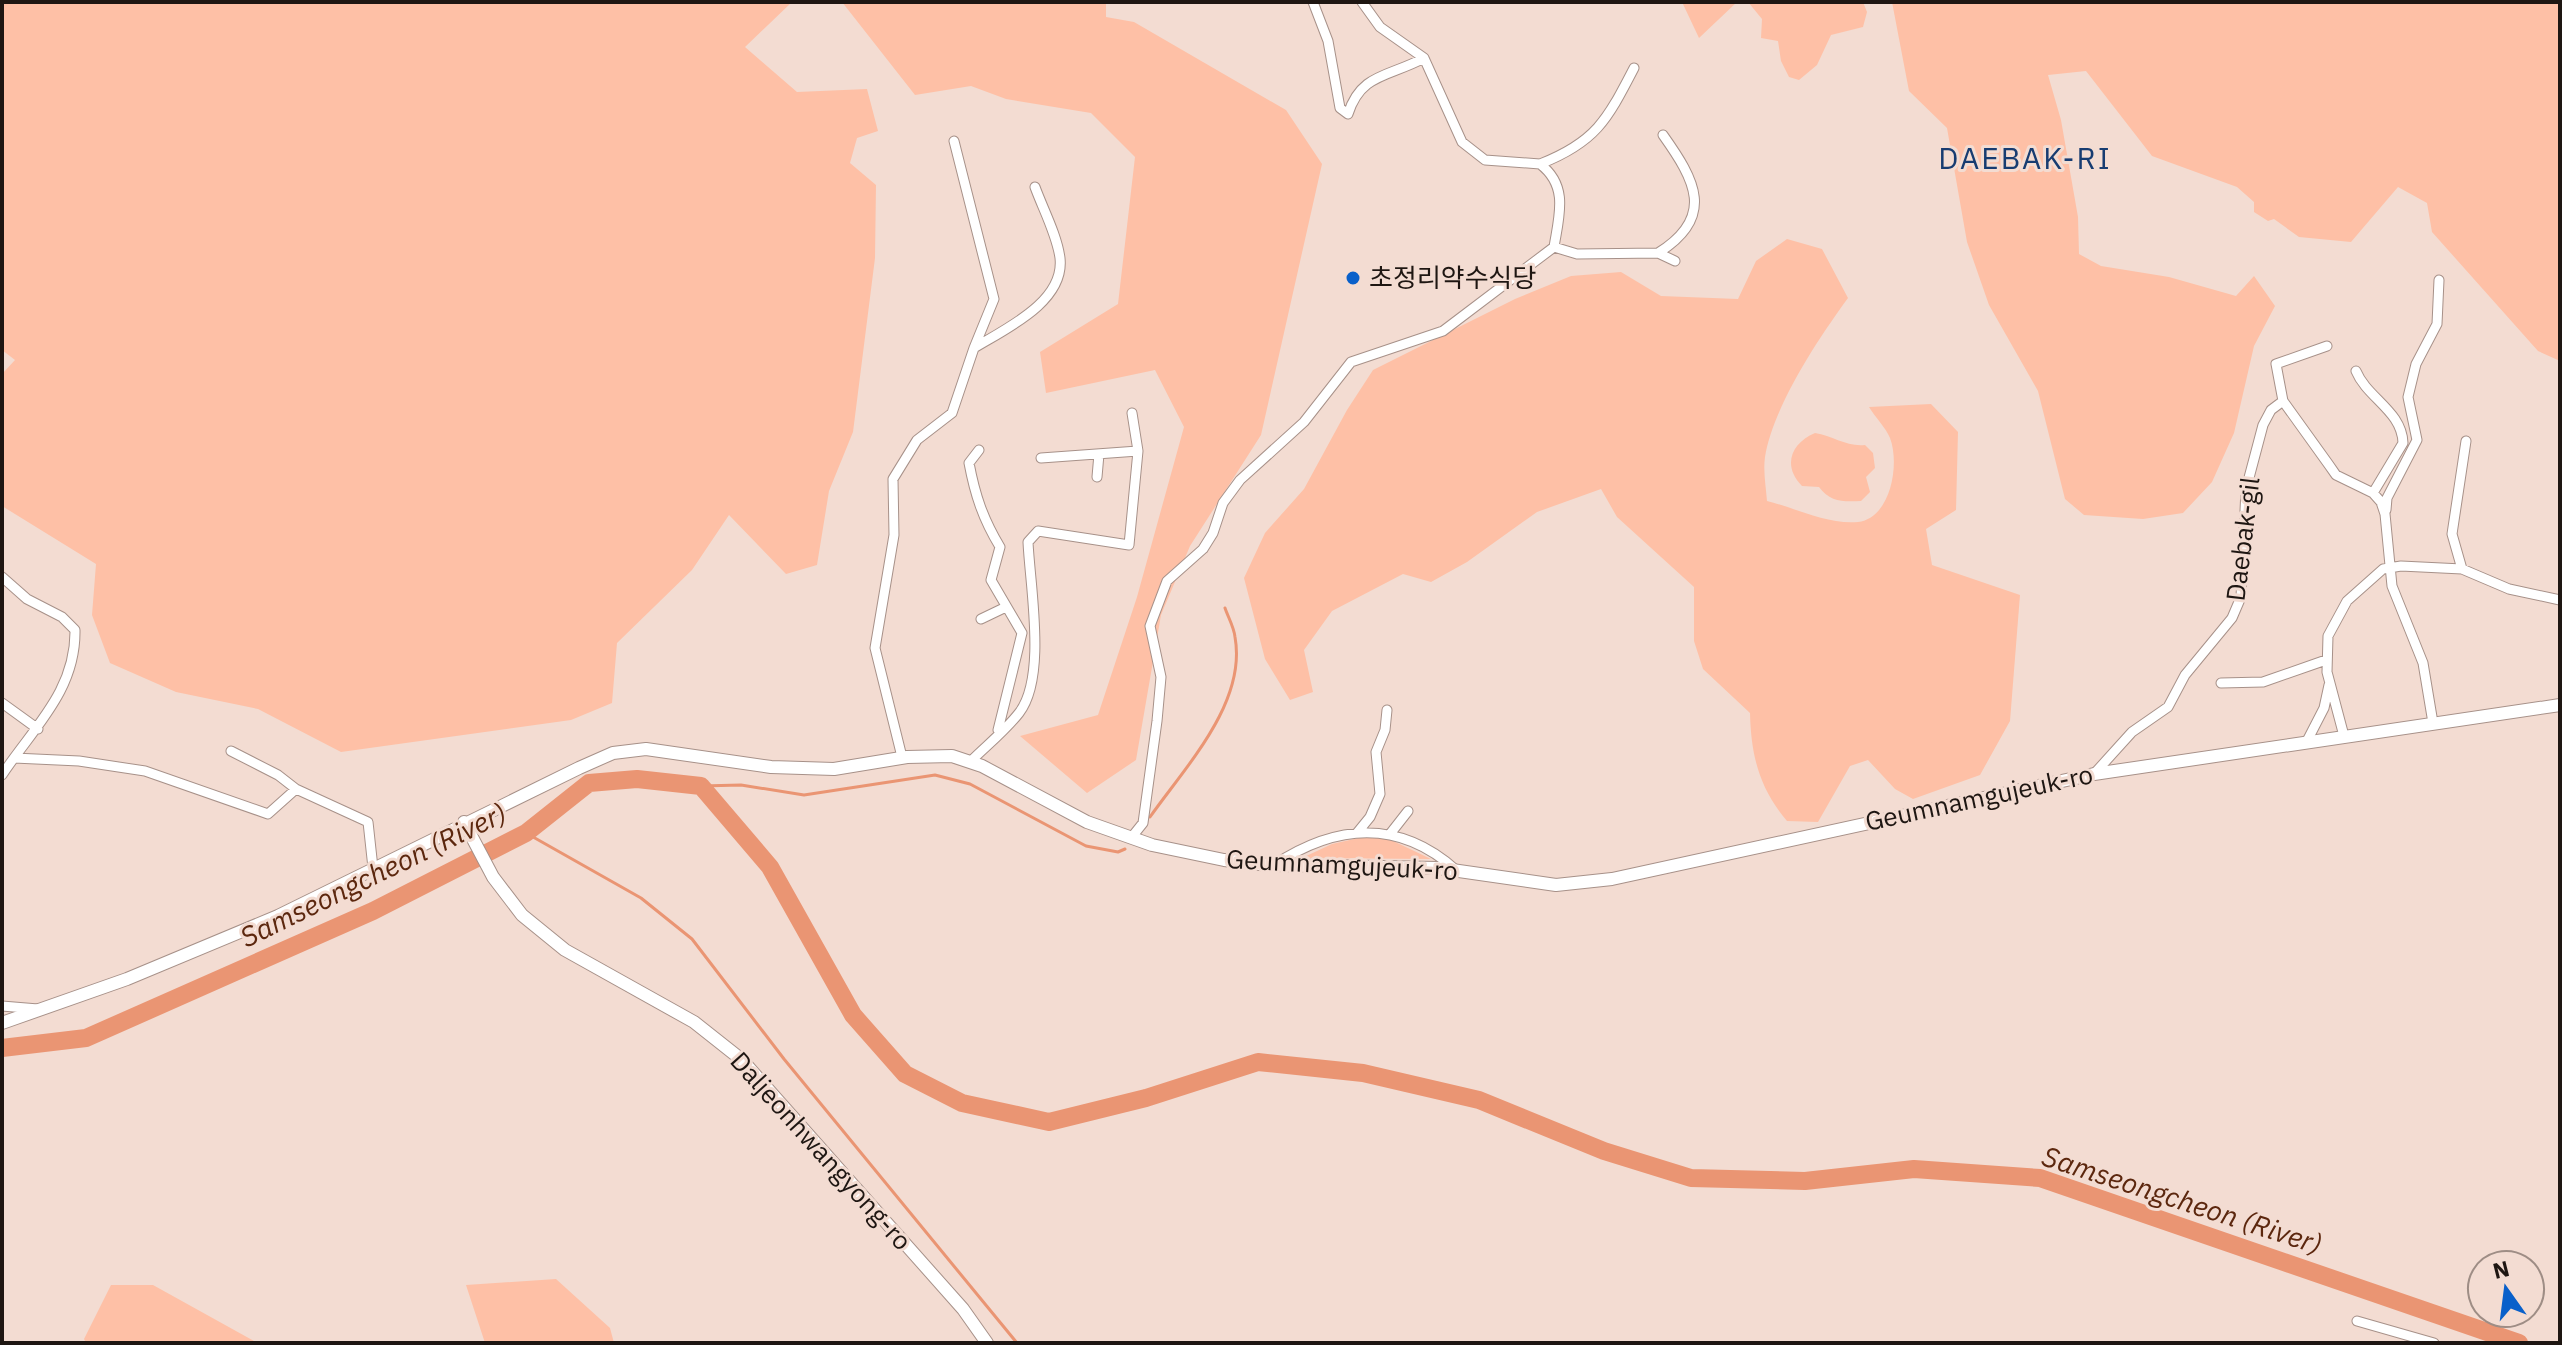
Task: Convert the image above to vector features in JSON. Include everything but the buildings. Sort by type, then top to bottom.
[{"type":"main road","name":"Geumnamgujeuk-ro","points":[[2,1023],[127,979],[278,916],[464,822],[613,753],[646,749],[771,767],[834,769],[902,757],[952,756],[970,762],[1087,822],[1131,838],[1224,860],[1274,865],[1395,864],[1556,885],[1612,879],[2094,774],[2560,705]]},
{"type":"main road","name":"Daljeonhwangyong-ro","points":[[464,822],[493,877],[522,915],[565,950],[694,1022],[742,1060],[953,1297],[987,1343]]},
{"type":"street","points":[[1313,2],[1328,41],[1340,108],[1348,114],[1365,82],[1424,58]]},
{"type":"street","points":[[1362,2],[1380,27],[1424,58],[1462,142],[1485,160],[1540,164],[1561,156],[1590,137],[1608,119],[1634,68]]},
{"type":"street","points":[[1658,253],[1675,243],[1691,218],[1697,197],[1684,164],[1663,135]]},
{"type":"street","points":[[902,757],[875,648],[894,535],[893,479],[917,440],[952,413],[994,299],[954,141]]},
{"type":"street","points":[[1131,838],[1143,823],[1161,677],[1150,626],[1167,581],[1203,549],[1213,533],[1223,503],[1240,480],[1304,422],[1351,362],[1443,331],[1554,247],[1563,200],[1550,172],[1540,164]]},
{"type":"street","points":[[974,348],[1022,320],[1059,279],[1060,257],[1035,187]]},
{"type":"street","points":[[1554,247],[1577,254],[1658,253],[1675,261]]},
{"type":"street","points":[[2433,723],[2423,663],[2399,608],[2390,568],[2385,514],[2387,498],[2417,440],[2408,397],[2416,364],[2437,324],[2439,280]]},
{"type":"street","points":[[2327,346],[2276,364],[2283,401],[2336,475],[2373,493],[2385,514]]},
{"type":"street","points":[[2356,371],[2361,382],[2395,418],[2402,435],[2403,443],[2373,493]]},
{"type":"street","name":"Daebak-gil","points":[[2094,774],[2132,732],[2168,707],[2185,675],[2220,634],[2241,597],[2242,504],[2256,446],[2271,410],[2283,401]]},
{"type":"street","points":[[970,762],[1018,715],[1027,700],[1035,664],[1028,542],[1038,531],[1129,545],[1138,451],[1132,413]]},
{"type":"street","points":[[2462,569],[2452,534],[2466,441]]},
{"type":"street","points":[[979,450],[969,463],[974,490],[982,519],[1000,547],[991,580],[1022,633],[997,733]]},
{"type":"street","points":[[1041,458],[1138,451]]},
{"type":"street","points":[[1097,477],[1099,454]]},
{"type":"street","points":[[2344,736],[2326,660],[2328,636],[2340,611],[2357,592],[2390,568],[2462,569],[2509,589],[2560,600]]},
{"type":"street","points":[[2,577],[27,599],[62,617],[75,630],[75,656],[38,729],[2,775]]},
{"type":"street","points":[[981,619],[1006,607]]},
{"type":"street","points":[[2221,683],[2263,682],[2326,660]]},
{"type":"street","points":[[2307,741],[2324,708],[2330,683]]},
{"type":"street","points":[[2,703],[38,729]]},
{"type":"street","points":[[1357,833],[1370,817],[1380,794],[1376,752],[1385,730],[1387,710]]},
{"type":"street","points":[[231,751],[278,775],[296,789],[368,822],[373,868]]},
{"type":"street","points":[[14,758],[79,761],[145,771],[268,814],[296,789]]},
{"type":"street","points":[[1390,834],[1408,811]]},
{"type":"street","points":[[1274,865],[1293,852],[1357,833],[1390,834],[1434,850],[1456,870]]},
{"type":"street","name":"Geumnamgujeuk-ro","points":[[2,1006],[41,1009]]},
{"type":"street","points":[[2357,1321],[2434,1343]]},
{"type":"shaded area","points":[[2,2],[792,2],[745,47],[797,92],[867,89],[878,131],[857,138],[850,163],[876,185],[875,258],[853,432],[829,491],[817,565],[786,574],[729,515],[692,570],[617,643],[612,703],[571,720],[341,752],[258,709],[176,692],[110,663],[92,615],[96,564],[2,506],[2,374],[15,360],[2,350]]},
{"type":"shaded area","points":[[842,2],[1106,2],[1106,17],[1134,22],[1286,110],[1322,164],[1261,435],[1190,546],[1161,615],[1136,760],[1087,793],[1020,736],[1098,715],[1137,597],[1184,427],[1155,370],[1046,393],[1040,352],[1118,304],[1135,157],[1091,113],[1006,99],[971,86],[915,95]]},
{"type":"shaded area","points":[[1682,2],[1737,2],[1699,38]]},
{"type":"shaded area","points":[[1748,2],[1863,2],[1867,12],[1863,27],[1831,35],[1817,65],[1799,80],[1789,77],[1781,61],[1778,41],[1761,38],[1762,19]]},
{"type":"shaded area","points":[[1892,2],[2560,2],[2560,361],[2538,351],[2432,232],[2427,203],[2398,187],[2351,242],[2299,237],[2274,219],[2268,221],[2254,212],[2254,202],[2237,187],[2152,156],[2086,71],[2048,75],[2061,120],[2078,217],[2079,254],[2101,266],[2169,277],[2236,296],[2254,276],[2275,306],[2254,346],[2234,433],[2212,482],[2183,513],[2143,519],[2084,515],[2065,499],[2038,391],[1989,305],[1967,242],[1947,128],[1909,91]]},
{"type":"shaded area","points":[[1787,239],[1822,249],[1848,298],[1811,353],[1777,417],[1765,457],[1767,501],[1824,519],[1847,522],[1858,522],[1878,511],[1890,488],[1893,449],[1888,434],[1869,407],[1931,404],[1958,432],[1956,510],[1926,529],[1932,565],[2020,595],[2010,721],[1980,775],[1913,799],[1895,789],[1868,760],[1850,766],[1818,822],[1787,821],[1777,809],[1758,770],[1750,713],[1703,669],[1694,641],[1694,587],[1617,517],[1601,489],[1537,512],[1467,562],[1431,582],[1403,574],[1332,611],[1304,650],[1313,692],[1290,700],[1265,659],[1244,578],[1265,533],[1304,489],[1347,410],[1373,370],[1515,299],[1571,276],[1621,272],[1661,296],[1738,299],[1756,261]]},
{"type":"shaded area","points":[[1815,433],[1865,445],[1873,453],[1875,468],[1866,477],[1870,492],[1861,501],[1832,498],[1819,487],[1802,486],[1796,478],[1792,471],[1792,456],[1800,443]]},
{"type":"shaded area","points":[[1368,836],[1389,839],[1431,859],[1302,858],[1332,844]]},
{"type":"shaded area","points":[[556,1279],[610,1328],[614,1343],[485,1343],[466,1285]]},
{"type":"shaded area","points":[[111,1285],[153,1285],[254,1341],[280,1343],[86,1343],[84,1339]]},
{"type":"waterway","points":[[1150,817],[1210,733],[1232,686],[1236,662],[1235,637],[1225,608]]},
{"type":"waterway","points":[[701,786],[741,785],[804,795],[935,775],[970,784],[1086,846],[1118,852],[1125,849]]},
{"type":"waterway","name":"Samseongcheon (River)","points":[[2,1048],[86,1038],[373,911],[526,833],[589,783],[637,779],[701,786],[770,867],[853,1015],[905,1074],[962,1103],[1049,1122],[1146,1098],[1258,1062],[1363,1073],[1479,1100],[1604,1151],[1691,1178],[1805,1181],[1914,1169],[2040,1178],[2519,1343]]},
{"type":"waterway","points":[[526,833],[641,898],[692,939],[784,1059],[1017,1343]]},
{"type":"place","name":"초정리약수식당","points":[[1353,278]]},
{"type":"district","name":"DAEBAK-RI","points":[[2025,159]]}]
